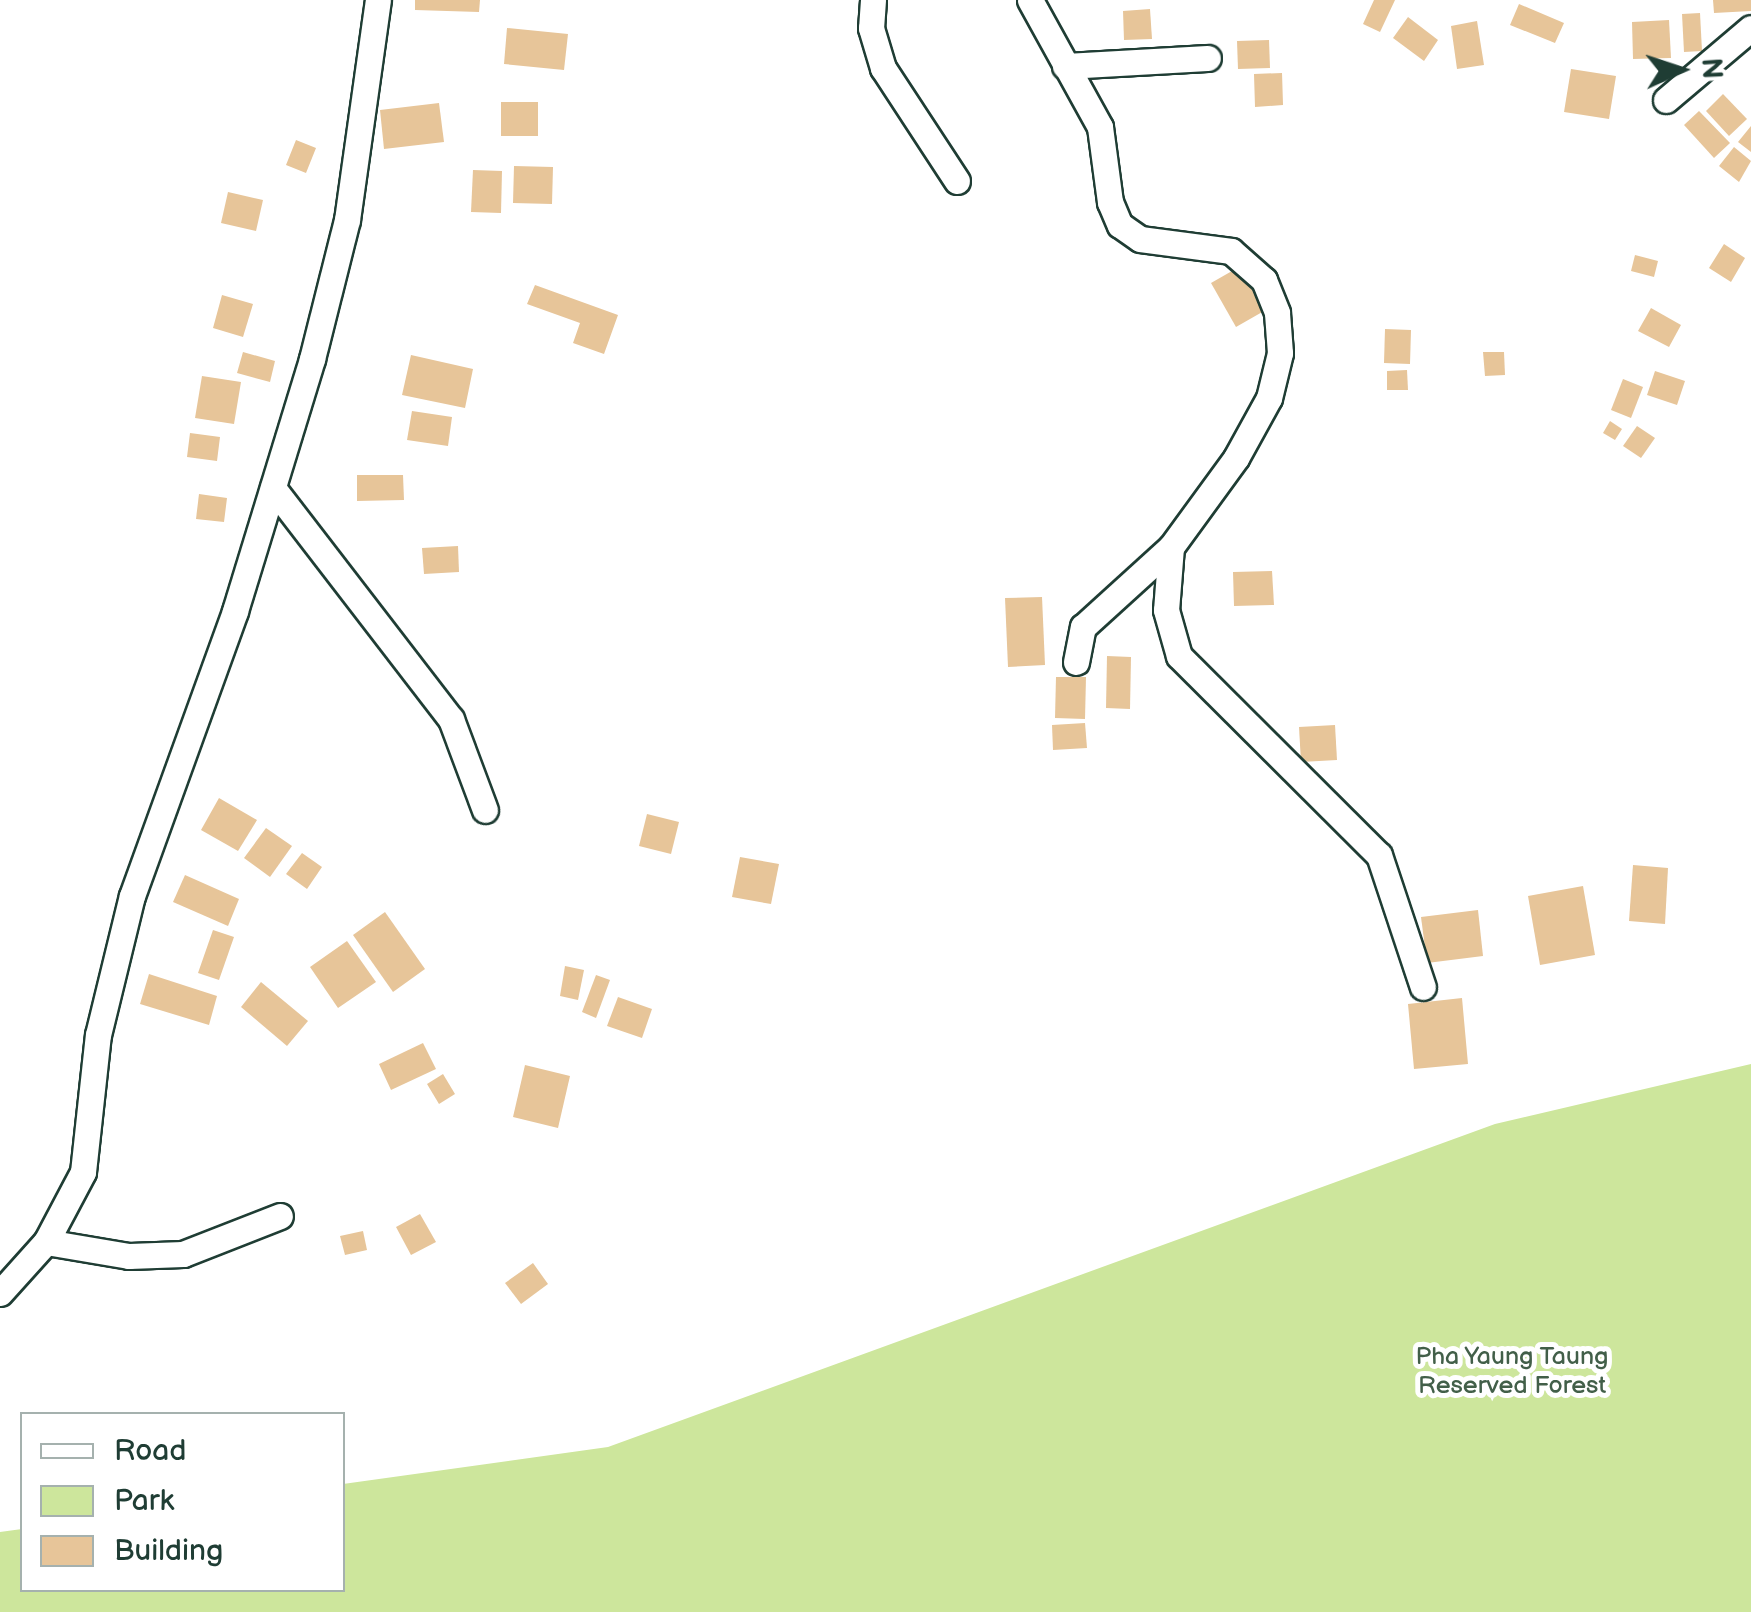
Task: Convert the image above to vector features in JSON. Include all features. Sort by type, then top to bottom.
[{"type":"street","points":[[0,1292],[46,1242],[84,1172],[98,1035],[132,896],[273,488],[347,220],[378,0]]},
{"type":"street","points":[[874,0],[870,28],[884,68],[957,181]]},
{"type":"street","points":[[1030,0],[1100,127],[1110,202],[1120,225],[1140,239],[1231,251],[1264,280],[1276,312],[1280,353],[1269,398],[1236,458],[1171,547],[1084,626],[1076,662]]},
{"type":"street","points":[[1666,100],[1751,28]]},
{"type":"street","points":[[1065,66],[1208,58]]},
{"type":"street","points":[[273,488],[451,719],[485,810]]},
{"type":"street","points":[[1171,547],[1166,610],[1179,656],[1379,855],[1423,988]]},
{"type":"street","points":[[46,1242],[129,1256],[183,1254],[280,1216]]},
{"type":"green space","name":"Pha Yaung Taung Reserved Forest","points":[[1751,1064],[1751,1612],[0,1612],[0,1532],[20,1529],[20,1592],[345,1592],[345,1484],[608,1447],[1495,1124]]},
{"type":"building","points":[[415,0],[480,0],[479,12],[415,10]]},
{"type":"building","points":[[1374,0],[1395,0],[1380,32],[1363,24]]},
{"type":"building","points":[[1713,0],[1751,0],[1751,11],[1714,13]]},
{"type":"building","points":[[1519,4],[1564,23],[1555,43],[1510,25]]},
{"type":"building","points":[[1150,9],[1152,39],[1124,40],[1123,11]]},
{"type":"building","points":[[1700,13],[1702,51],[1684,52],[1682,14]]},
{"type":"building","points":[[1408,17],[1438,40],[1424,61],[1393,38]]},
{"type":"building","points":[[1669,20],[1671,58],[1633,59],[1632,22]]},
{"type":"building","points":[[1477,21],[1484,65],[1457,69],[1451,26]]},
{"type":"building","points":[[507,28],[568,34],[564,70],[504,64]]},
{"type":"building","points":[[1269,40],[1270,68],[1238,69],[1237,41]]},
{"type":"building","points":[[1571,69],[1616,76],[1609,119],[1564,112]]},
{"type":"building","points":[[1282,73],[1283,105],[1255,107],[1254,74]]},
{"type":"building","points":[[1723,94],[1747,119],[1729,136],[1706,111]]},
{"type":"building","points":[[501,102],[538,102],[538,136],[501,136]]},
{"type":"building","points":[[439,103],[444,142],[384,149],[380,110]]},
{"type":"building","points":[[1699,111],[1730,143],[1714,158],[1684,125]]},
{"type":"building","points":[[1751,126],[1751,152],[1738,142]]},
{"type":"building","points":[[296,140],[316,148],[306,173],[286,165]]},
{"type":"building","points":[[1734,147],[1751,161],[1739,182],[1719,166]]},
{"type":"building","points":[[514,166],[553,167],[552,204],[513,203]]},
{"type":"building","points":[[473,170],[502,171],[501,213],[471,212]]},
{"type":"building","points":[[228,192],[263,200],[256,231],[221,223]]},
{"type":"building","points":[[1724,244],[1745,258],[1731,282],[1709,268]]},
{"type":"building","points":[[1635,255],[1658,261],[1654,277],[1631,271]]},
{"type":"building","points":[[1239,267],[1264,311],[1236,327],[1211,283]]},
{"type":"building","points":[[535,285],[618,315],[604,354],[573,343],[580,323],[527,304]]},
{"type":"building","points":[[222,295],[253,304],[243,337],[213,328]]},
{"type":"building","points":[[1651,308],[1681,325],[1669,347],[1638,331]]},
{"type":"building","points":[[1385,329],[1411,330],[1410,364],[1384,363]]},
{"type":"building","points":[[243,352],[275,361],[270,382],[237,373]]},
{"type":"building","points":[[1483,352],[1504,352],[1505,375],[1485,376]]},
{"type":"building","points":[[411,355],[473,369],[465,408],[402,395]]},
{"type":"building","points":[[1407,370],[1408,390],[1387,390],[1387,371]]},
{"type":"building","points":[[1655,371],[1685,381],[1677,405],[1647,395]]},
{"type":"building","points":[[202,376],[241,382],[234,424],[195,418]]},
{"type":"building","points":[[1623,379],[1643,387],[1631,418],[1611,410]]},
{"type":"building","points":[[412,411],[452,417],[448,446],[407,440]]},
{"type":"building","points":[[1610,421],[1622,429],[1615,440],[1603,433]]},
{"type":"building","points":[[1637,426],[1655,438],[1641,458],[1623,446]]},
{"type":"building","points":[[190,433],[220,437],[217,461],[187,457]]},
{"type":"building","points":[[357,475],[403,475],[404,500],[357,501]]},
{"type":"building","points":[[199,494],[227,498],[224,522],[196,519]]},
{"type":"building","points":[[458,546],[459,572],[424,574],[422,548]]},
{"type":"building","points":[[1272,571],[1274,605],[1234,606],[1233,572]]},
{"type":"building","points":[[1042,597],[1045,665],[1008,667],[1005,598]]},
{"type":"building","points":[[1107,656],[1131,657],[1130,709],[1106,708]]},
{"type":"building","points":[[1056,677],[1086,677],[1085,719],[1055,718]]},
{"type":"building","points":[[1085,723],[1087,748],[1053,750],[1052,725]]},
{"type":"building","points":[[1335,725],[1337,760],[1301,762],[1299,727]]},
{"type":"building","points":[[219,798],[257,820],[238,851],[201,830]]},
{"type":"building","points":[[647,814],[679,822],[671,854],[639,846]]},
{"type":"building","points":[[266,828],[292,846],[270,877],[244,858]]},
{"type":"building","points":[[302,853],[322,867],[307,889],[286,874]]},
{"type":"building","points":[[740,857],[779,864],[771,904],[732,897]]},
{"type":"building","points":[[1633,865],[1668,868],[1665,924],[1629,921]]},
{"type":"building","points":[[185,875],[239,899],[228,926],[173,902]]},
{"type":"building","points":[[1583,886],[1595,955],[1540,965],[1528,896]]},
{"type":"building","points":[[1478,910],[1483,956],[1427,963],[1421,917]]},
{"type":"building","points":[[385,912],[425,969],[393,992],[353,935]]},
{"type":"building","points":[[213,930],[234,937],[219,980],[198,973]]},
{"type":"building","points":[[347,941],[376,982],[338,1008],[310,967]]},
{"type":"building","points":[[565,966],[584,970],[578,1000],[560,996]]},
{"type":"building","points":[[149,974],[217,996],[209,1025],[140,1004]]},
{"type":"building","points":[[596,975],[610,980],[596,1018],[582,1012]]},
{"type":"building","points":[[261,982],[308,1021],[287,1046],[241,1007]]},
{"type":"building","points":[[618,997],[652,1009],[642,1038],[607,1026]]},
{"type":"building","points":[[1462,998],[1468,1064],[1414,1069],[1408,1004]]},
{"type":"building","points":[[423,1043],[436,1069],[391,1090],[379,1064]]},
{"type":"building","points":[[525,1065],[570,1076],[558,1128],[513,1117]]},
{"type":"building","points":[[443,1074],[455,1094],[439,1104],[427,1084]]},
{"type":"building","points":[[420,1214],[436,1242],[411,1255],[396,1227]]},
{"type":"building","points":[[363,1231],[367,1250],[345,1255],[340,1236]]},
{"type":"building","points":[[533,1263],[548,1284],[521,1304],[505,1283]]}]
